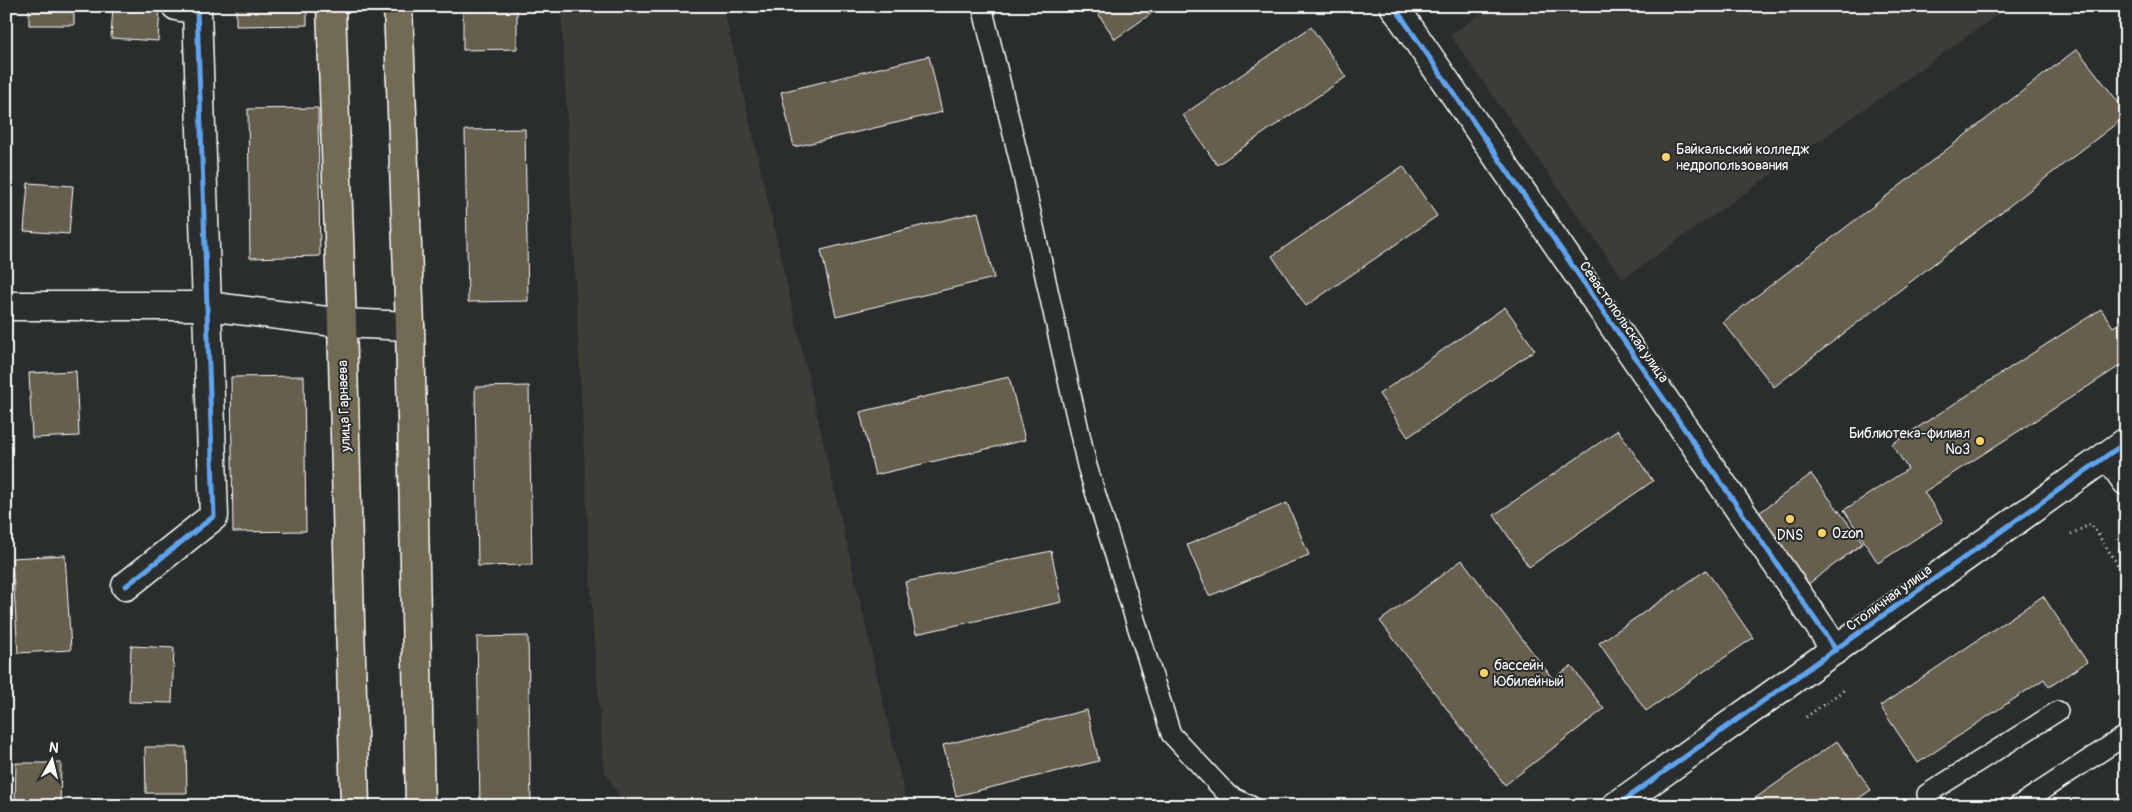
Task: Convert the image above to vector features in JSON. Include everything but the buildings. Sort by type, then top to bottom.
[{"type":"main road","name":"улица Гарнаева","points":[[331,6],[355,806]]},
{"type":"main road","points":[[398,6],[410,326],[420,806]]},
{"type":"street","points":[[126,586],[214,516],[196,10],[176,6]]},
{"type":"street","name":"Севастопольская улица","points":[[1394,6],[1836,650]]},
{"type":"street","points":[[6,306],[207,306],[342,323],[410,326]]},
{"type":"street","points":[[2117,449],[2126,481]]},
{"type":"street","name":"Столичная улица","points":[[1616,806],[2117,449]]},
{"type":"lane","points":[[982,6],[1020,163],[1087,466],[1171,734],[1228,795],[1250,806]]},
{"type":"lane","points":[[1935,806],[1927,794],[2058,710]]},
{"type":"lane","points":[[2018,806],[2126,735]]},
{"type":"path","points":[[2071,534],[2091,524],[2126,577]]},
{"type":"path","points":[[1806,717],[1844,690]]},
{"type":"shaded area","points":[[561,6],[723,6],[907,806],[625,806],[604,770],[593,626]]},
{"type":"shaded area","name":"Байкальский колледж недропользования","points":[[1492,6],[2010,6],[1623,279],[1450,35]]},
{"type":"cycle path","points":[[126,586],[214,516],[197,10],[176,6]]},
{"type":"cycle path","points":[[1394,6],[1836,650]]},
{"type":"cycle path","points":[[1616,806],[2126,442]]},
{"type":"place","name":"Байкальский колледж недропользования","points":[[1666,157]]},
{"type":"place","name":"Библиотека-филиал №3","points":[[1980,441]]},
{"type":"place","name":"DNS","points":[[1790,519]]},
{"type":"place","name":"Ozon","points":[[1822,533]]},
{"type":"place","name":"бассейн Юбилейный","points":[[1484,673]]}]
